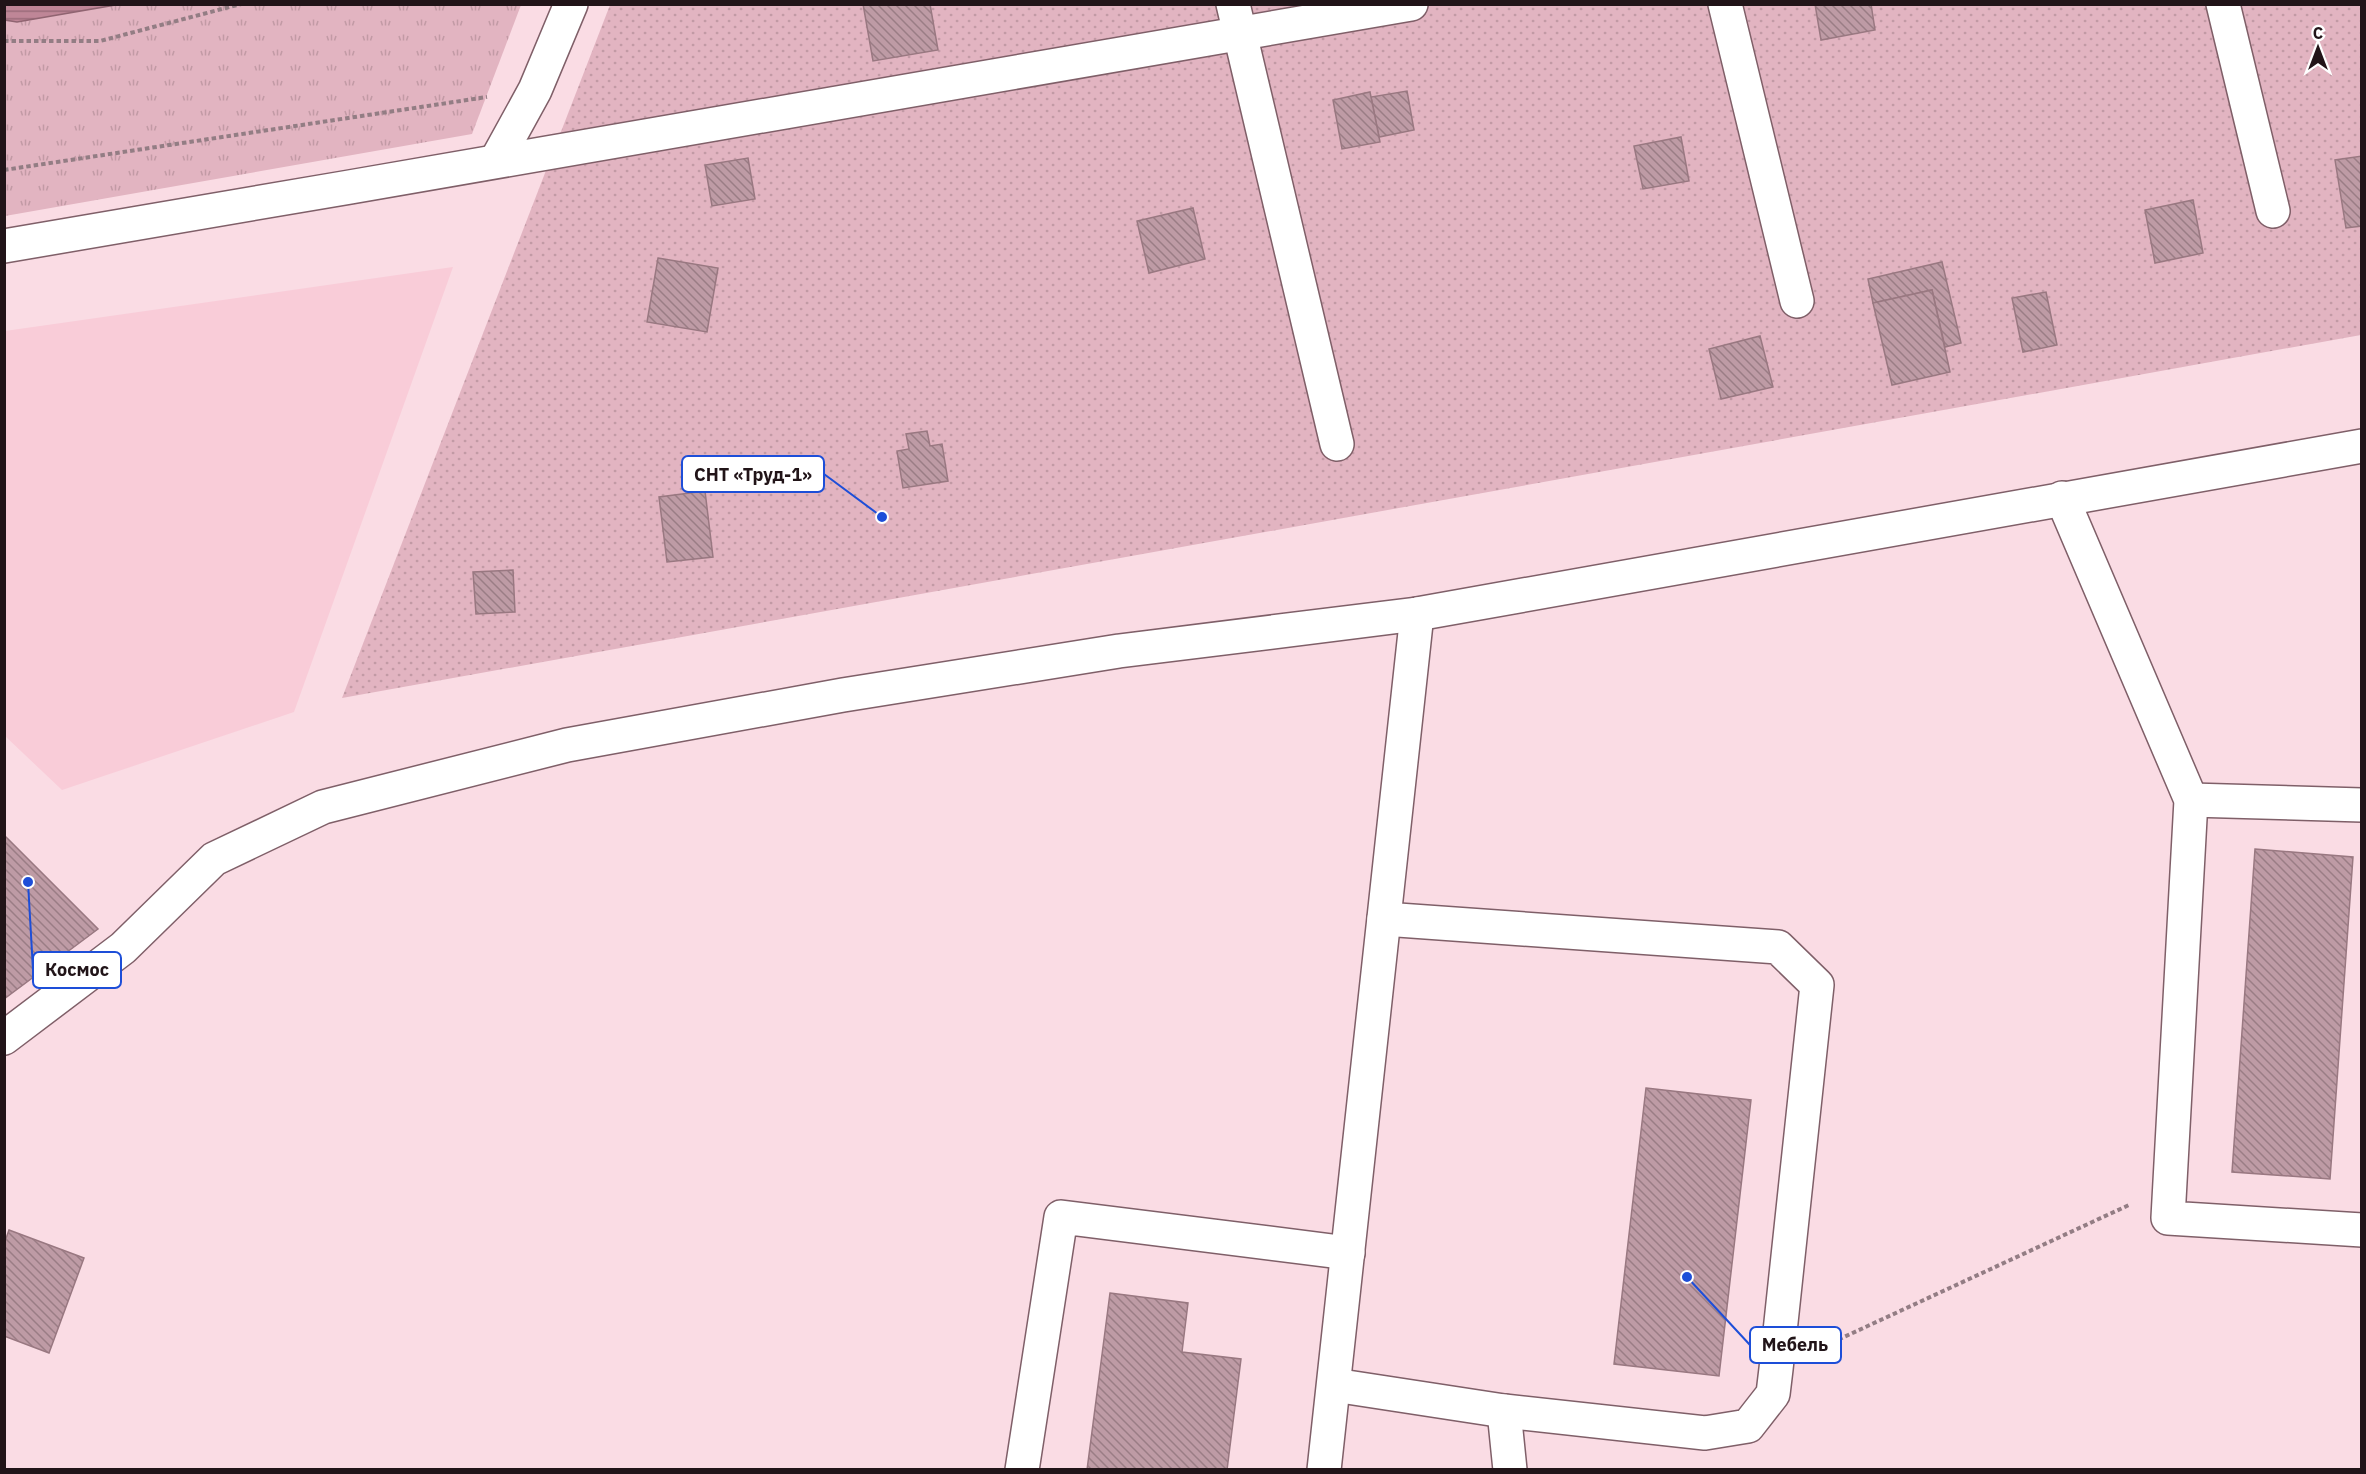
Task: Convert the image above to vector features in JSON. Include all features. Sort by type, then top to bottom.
[{"type":"street","points":[[496,161],[535,90],[572,4]]},
{"type":"street","points":[[4,246],[496,161],[995,79],[1236,20],[1411,4]]},
{"type":"street","points":[[1725,4],[1797,301]]},
{"type":"street","points":[[2223,4],[2273,211]]},
{"type":"street","points":[[1236,20],[1337,444]]},
{"type":"street","points":[[4,1038],[123,948],[214,859],[323,807],[567,745],[843,695],[1119,651],[1417,614],[2361,446]]},
{"type":"street","points":[[2062,498],[2191,800],[2168,1218],[2361,1230]]},
{"type":"street","points":[[1324,1470],[1417,614]]},
{"type":"street","points":[[2191,800],[2361,805]]},
{"type":"street","points":[[1334,1385],[1504,1411],[1705,1433],[1748,1426],[1773,1394],[1776,1369],[1817,985],[1778,947],[1384,919]]},
{"type":"street","points":[[1022,1470],[1061,1217],[1347,1253]]},
{"type":"street","points":[[1504,1411],[1510,1470]]},
{"type":"path","points":[[4,41],[100,41],[241,4]]},
{"type":"path","points":[[4,170],[535,90]]},
{"type":"path","points":[[1776,1369],[2169,1186]]},
{"type":"shaded area","points":[[5,4],[115,5],[17,22],[5,20]]},
{"type":"shaded area","points":[[453,267],[294,712],[62,790],[5,736],[5,331]]},
{"type":"green space","points":[[5,5],[521,5],[472,134],[5,216]]},
{"type":"green space","points":[[610,5],[2361,5],[2361,335],[342,698]]},
{"type":"building","points":[[863,4],[930,4],[938,50],[873,61]]},
{"type":"building","points":[[1815,4],[1871,4],[1875,30],[1821,40]]},
{"type":"building","points":[[1407,91],[1414,130],[1379,137],[1371,97]]},
{"type":"building","points":[[1370,92],[1380,142],[1342,149],[1333,100]]},
{"type":"building","points":[[1681,137],[1689,181],[1643,189],[1634,146]]},
{"type":"building","points":[[2362,156],[2362,226],[2346,228],[2335,160]]},
{"type":"building","points":[[748,158],[755,199],[712,206],[705,165]]},
{"type":"building","points":[[2193,200],[2203,253],[2155,263],[2145,210]]},
{"type":"building","points":[[1193,208],[1205,259],[1149,273],[1137,221]]},
{"type":"building","points":[[658,258],[718,268],[707,332],[647,322]]},
{"type":"building","points":[[1942,262],[1961,343],[1945,347],[1932,290],[1873,303],[1868,279]]},
{"type":"building","points":[[1932,290],[1950,372],[1892,385],[1873,303]]},
{"type":"building","points":[[2046,292],[2057,345],[2023,352],[2012,298]]},
{"type":"building","points":[[1760,336],[1773,387],[1721,399],[1709,349]]},
{"type":"building","points":[[927,431],[930,446],[942,444],[948,481],[903,488],[897,451],[909,449],[906,434]]},
{"type":"building","points":[[705,491],[713,557],[667,562],[659,497]]},
{"type":"building","points":[[513,570],[515,612],[476,614],[473,572]]},
{"type":"building","points":[[4,835],[98,929],[4,999]]},
{"type":"building","points":[[2255,849],[2353,857],[2330,1179],[2232,1172]]},
{"type":"building","points":[[1646,1088],[1751,1100],[1719,1376],[1614,1364]]},
{"type":"building","points":[[9,1230],[84,1258],[49,1353],[4,1336],[4,1244]]},
{"type":"building","points":[[1110,1293],[1188,1303],[1182,1352],[1241,1359],[1227,1470],[1087,1470]]},
{"type":"place","name":"СНТ «Труд-1»","points":[[882,517]]},
{"type":"place","name":"Космос","points":[[28,882]]},
{"type":"place","name":"Мебель","points":[[1687,1277]]}]
